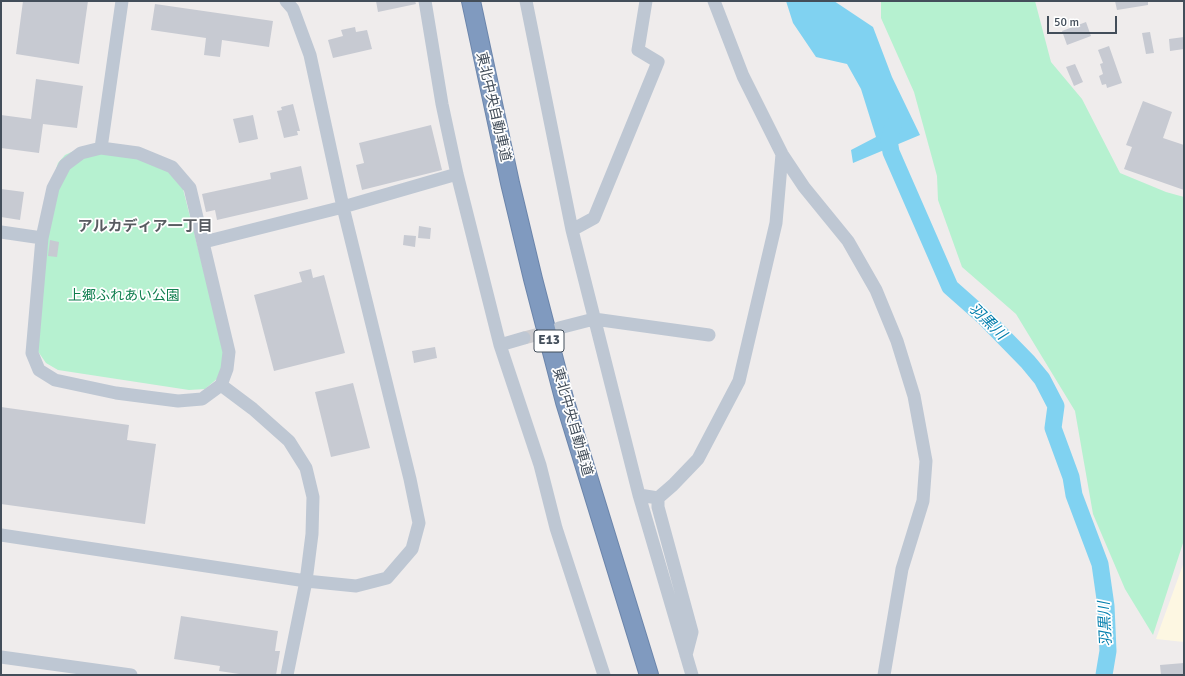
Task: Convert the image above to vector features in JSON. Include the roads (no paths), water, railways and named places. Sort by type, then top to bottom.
[{"type":"highway","name":"東北中央自動車道","points":[[462,1],[501,184],[559,417],[638,675]]},
{"type":"highway","name":"東北中央自動車道","points":[[471,1],[510,182],[559,379],[649,675]]},
{"type":"street","points":[[102,148],[122,1]]},
{"type":"street","points":[[1,535],[306,581],[356,586],[386,578],[412,549],[418,523],[410,479],[343,207],[310,55],[293,9],[286,1]]},
{"type":"street","points":[[425,1],[442,104],[457,174],[500,344],[540,465],[556,528],[604,675]]},
{"type":"street","points":[[526,1],[572,230],[639,495],[692,675]]},
{"type":"street","points":[[572,230],[594,218],[658,62],[638,50],[646,1]]},
{"type":"street","points":[[714,1],[743,76],[782,154],[804,187],[848,241],[876,290],[897,341],[914,396],[926,461],[924,501],[902,569],[884,675]]},
{"type":"street","points":[[102,148],[138,153],[172,167],[190,188],[204,242],[228,352],[227,369],[220,385],[202,399],[178,401],[116,393],[55,380],[39,370],[32,353],[42,238],[53,188],[64,165],[81,153],[102,148]]},
{"type":"street","points":[[686,655],[692,632],[658,507],[658,498],[698,459],[739,381],[776,223],[782,154]]},
{"type":"street","points":[[204,242],[343,207],[457,174]]},
{"type":"street","points":[[1,232],[42,238]]},
{"type":"street","points":[[559,328],[594,319],[709,335]]},
{"type":"street","points":[[500,344],[524,338]]},
{"type":"street","points":[[220,385],[253,409],[289,441],[306,468],[313,497],[312,534],[306,581],[287,675]]},
{"type":"street","points":[[639,495],[658,498]]},
{"type":"street","points":[[1,657],[131,675]]},
{"type":"water","points":[[786,1],[834,1],[873,27],[892,77],[920,135],[853,163],[851,150],[876,137],[861,89],[847,64],[816,57],[793,23]]},
{"type":"waterway","name":"羽黒川","points":[[893,126],[889,140],[891,152],[950,287],[985,318],[1028,362],[1042,379],[1056,406],[1053,428],[1071,477],[1074,495],[1100,564],[1106,606],[1108,651],[1104,675]]},
{"type":"tunnel","points":[[524,338],[555,330]]},
{"type":"district","name":"アルカディア一丁目","points":[[145,227]]},
{"type":"park label","name":"上郷ふれあい公園","points":[[124,296]]}]
